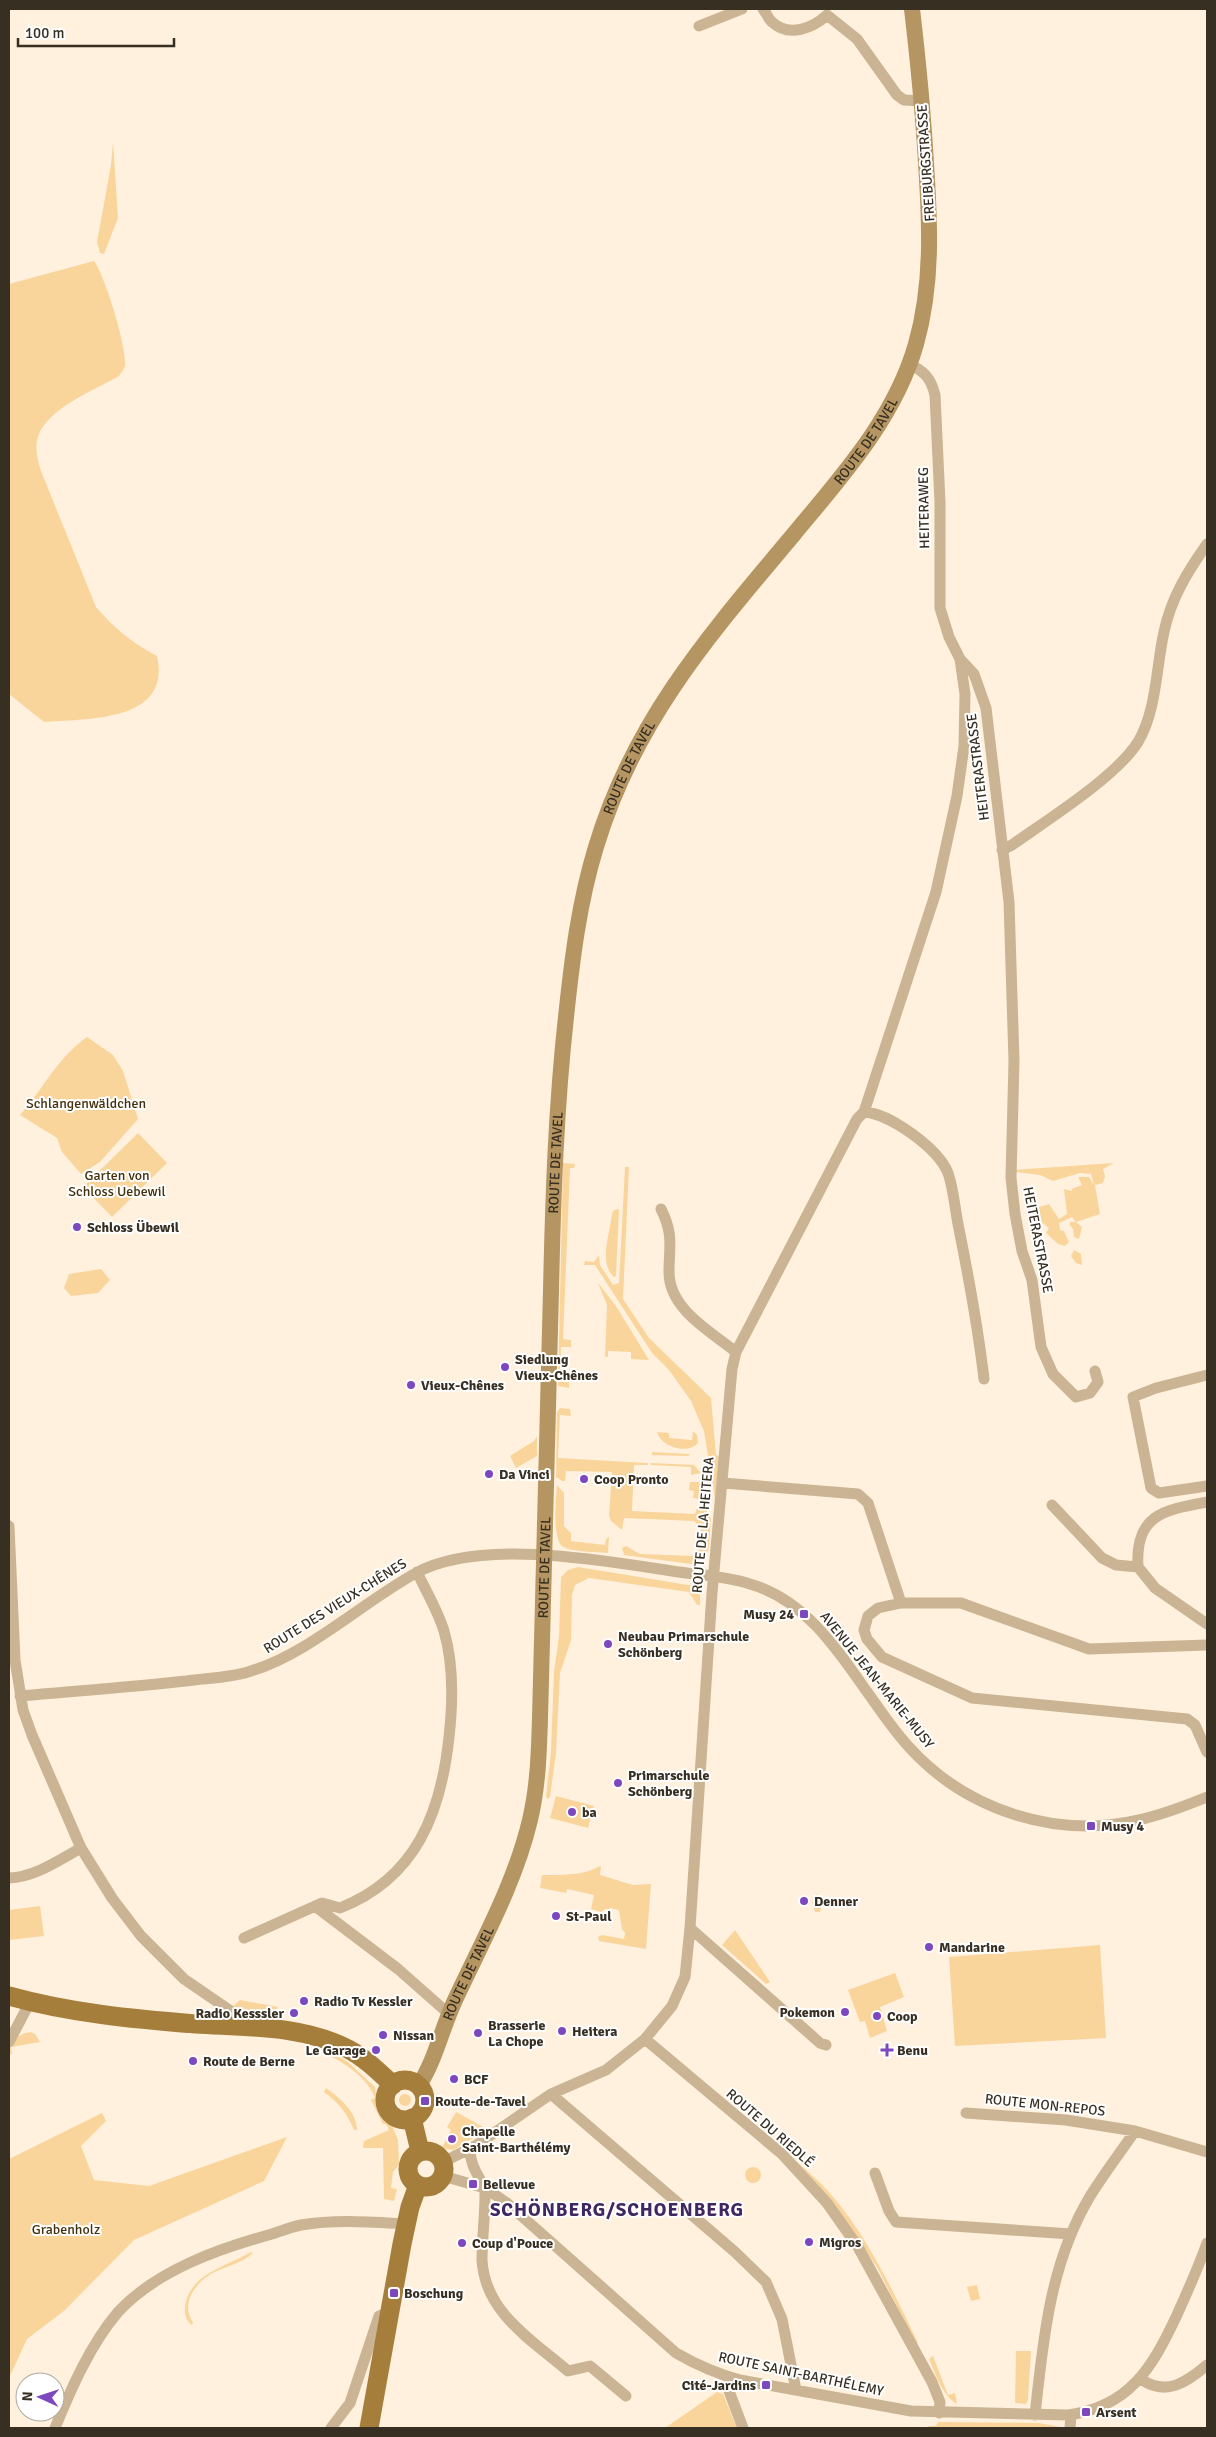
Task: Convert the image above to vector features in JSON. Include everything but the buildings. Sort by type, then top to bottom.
[{"type":"main road","name":"FREIBURGSTRASSE","points":[[912,9],[922,100],[930,247],[922,317]]},
{"type":"main road","name":"ROUTE DE TAVEL","points":[[419,2085],[427,2072],[449,2014],[499,1909],[519,1860],[531,1818],[539,1762],[552,1227],[560,1078],[575,940],[595,849],[626,767],[666,694],[694,655],[861,453],[888,409],[909,364],[922,317]]},
{"type":"main road","points":[[9,1996],[30,2002],[129,2018],[280,2030],[327,2041],[348,2049],[365,2060],[393,2085]]},
{"type":"main road","points":[[406,2080],[419,2085],[425,2101],[421,2112],[412,2118],[400,2119],[394,2116],[387,2107],[386,2095],[393,2085],[406,2080]]},
{"type":"main road","points":[[412,2118],[420,2151]]},
{"type":"main road","points":[[420,2151],[434,2152],[443,2169],[432,2186],[418,2185],[413,2182],[407,2171],[410,2159],[420,2151]]},
{"type":"main road","points":[[369,2428],[406,2224],[418,2185]]},
{"type":"street","points":[[700,26],[742,9]]},
{"type":"street","points":[[763,9],[772,23],[785,29],[803,30],[818,23],[828,12],[857,39],[897,95],[904,100],[922,100]]},
{"type":"street","name":"HEITERAWEG","points":[[909,364],[919,369],[931,380],[935,395],[940,502],[940,608],[949,637],[960,659]]},
{"type":"street","points":[[1002,850],[1012,845],[1089,789],[1130,753],[1139,740],[1147,721],[1169,611],[1182,583],[1207,544]]},
{"type":"street","name":"HEITERASTRASSE","points":[[960,659],[974,674],[986,708],[1009,902],[1014,986],[1011,1178],[1020,1242],[1032,1280],[1041,1346],[1052,1374],[1076,1397],[1090,1393],[1098,1382],[1095,1372]]},
{"type":"street","name":"HEITERASTRASSE","points":[[864,1112],[936,892],[957,796],[966,719],[960,659]]},
{"type":"street","points":[[864,1112],[882,1116],[915,1136],[930,1148],[948,1172],[977,1318],[984,1379]]},
{"type":"street","name":"ROUTE DE LA HEITERA","points":[[443,2169],[551,2094],[606,2070],[645,2039],[672,2006],[685,1977],[714,1576],[723,1483],[727,1408],[736,1352],[823,1182],[857,1119],[864,1112]]},
{"type":"street","points":[[662,1209],[671,1238],[670,1286],[678,1301],[691,1316],[736,1352]]},
{"type":"street","points":[[1207,1375],[1156,1388],[1132,1397],[1150,1488],[1159,1493],[1207,1486]]},
{"type":"street","points":[[723,1483],[858,1494],[868,1503],[901,1603]]},
{"type":"street","points":[[1207,1502],[1163,1513],[1152,1520],[1139,1538],[1137,1549],[1138,1567],[1155,1588],[1207,1624]]},
{"type":"street","points":[[1052,1505],[1102,1558],[1116,1565],[1138,1567]]},
{"type":"street","points":[[9,1526],[15,1660],[20,1696],[32,1735],[82,1848],[116,1905],[141,1936],[184,1979],[238,2016],[242,2027]]},
{"type":"street","name":"ROUTE DES VIEUX-CHÊNES","points":[[20,1696],[159,1684],[250,1672],[304,1646],[425,1568],[477,1556],[545,1556]]},
{"type":"street","name":"AVENUE JEAN-MARIE-MUSY","points":[[545,1556],[613,1562],[714,1576],[769,1590],[804,1614],[843,1658],[911,1750],[935,1772],[987,1805],[1044,1823],[1097,1826],[1138,1820],[1176,1809],[1207,1797]]},
{"type":"street","points":[[244,1938],[322,1903],[340,1908],[377,1888],[399,1868],[416,1848],[435,1812],[449,1743],[452,1715],[452,1684],[444,1631],[417,1572]]},
{"type":"street","name":"AVENUE JEAN-MARIE-MUSY","points":[[1207,1645],[1089,1649],[961,1603],[901,1603],[878,1608],[868,1616],[864,1630],[867,1639],[882,1657],[898,1666],[972,1698],[1187,1718],[1195,1725],[1207,1752]]},
{"type":"street","points":[[9,1878],[19,1878],[36,1872],[82,1848]]},
{"type":"street","points":[[315,1906],[398,1969],[449,2014]]},
{"type":"street","points":[[690,1928],[820,2043],[826,2046]]},
{"type":"street","points":[[9,2042],[30,2002]]},
{"type":"street","name":"ROUTE DU RIEDLÉ","points":[[645,2039],[782,2154],[827,2203],[858,2247],[932,2382],[940,2402],[939,2413]]},
{"type":"street","points":[[551,2094],[729,2247],[766,2282],[782,2319],[796,2390]]},
{"type":"street","name":"ROUTE MON-REPOS","points":[[966,2113],[1066,2120],[1135,2131],[1207,2152]]},
{"type":"street","points":[[1035,2415],[1043,2336],[1052,2293],[1071,2234],[1089,2198],[1135,2131]]},
{"type":"street","points":[[470,2149],[472,2167],[485,2188],[484,2273],[487,2288],[496,2306],[506,2319],[568,2371],[590,2366],[626,2396]]},
{"type":"street","name":"ROUTE SAINT-BARTHÉLEMY","points":[[443,2169],[485,2188],[507,2203],[676,2354],[727,2376],[876,2406],[939,2413],[1071,2415],[1099,2406],[1125,2393],[1141,2380],[1161,2350],[1207,2243]]},
{"type":"street","points":[[875,2173],[889,2212],[896,2222],[1071,2234]]},
{"type":"street","points":[[55,2428],[93,2348],[108,2324],[130,2301],[178,2270],[214,2252],[300,2225],[336,2221],[406,2224]]},
{"type":"street","points":[[331,2428],[350,2403],[379,2316],[391,2311]]},
{"type":"street","points":[[1141,2380],[1159,2388],[1171,2386],[1188,2380],[1207,2365]]},
{"type":"street","points":[[727,2376],[729,2392],[743,2428]]},
{"type":"street","points":[[1070,2428],[1071,2415]]},
{"type":"green space","points":[[113,142],[118,218],[104,254],[100,253],[97,242],[111,165]]},
{"type":"green space","points":[[94,261],[104,281],[114,312],[123,344],[125,366],[119,376],[72,401],[51,418],[43,427],[38,437],[37,454],[41,471],[96,607],[124,634],[139,646],[157,656],[158,678],[152,694],[139,705],[123,713],[82,720],[44,722],[9,694],[9,284]]},
{"type":"green space","name":"Schlangenwäldchen","points":[[87,1037],[113,1055],[123,1071],[138,1119],[100,1162],[81,1174],[62,1152],[57,1138],[20,1115],[59,1064]]},
{"type":"green space","name":"Garten von Schloss Uebewil","points":[[138,1133],[167,1163],[112,1217],[83,1187]]},
{"type":"green space","points":[[563,1163],[575,1164],[574,1168],[570,1168],[563,1339],[571,1340],[571,1347],[561,1347],[560,1374],[569,1375],[569,1388],[558,1386]]},
{"type":"green space","points":[[1114,1163],[1103,1169],[1105,1176],[1103,1183],[1095,1185],[1100,1214],[1076,1222],[1072,1217],[1059,1223],[1060,1230],[1064,1231],[1069,1242],[1065,1246],[1058,1244],[1046,1233],[1049,1228],[1040,1221],[1039,1207],[1049,1204],[1059,1219],[1067,1214],[1064,1189],[1072,1191],[1072,1189],[1082,1185],[1078,1177],[1089,1177],[1094,1185],[1091,1174],[1080,1173],[1053,1181],[1040,1175],[1015,1172],[1013,1170]]},
{"type":"green space","points":[[625,1167],[629,1167],[623,1299],[649,1338],[711,1398],[716,1455],[719,1456],[715,1499],[704,1431],[691,1401],[669,1370],[652,1353],[595,1265],[584,1265],[585,1261],[594,1262],[599,1255],[600,1265],[613,1285],[619,1283]]},
{"type":"green space","points":[[619,1209],[616,1276],[614,1277],[609,1271],[607,1264],[606,1248],[612,1214],[614,1210]]},
{"type":"green space","points":[[1070,1222],[1076,1222],[1082,1227],[1079,1239],[1074,1237],[1073,1229],[1070,1225]]},
{"type":"green space","points":[[1074,1250],[1081,1254],[1082,1265],[1076,1263],[1071,1256]]},
{"type":"green space","points":[[101,1269],[110,1280],[98,1293],[71,1296],[64,1288],[69,1274]]},
{"type":"green space","points":[[598,1283],[616,1306],[649,1360],[631,1359],[631,1352],[608,1351],[608,1357],[605,1357],[607,1305]]},
{"type":"green space","points":[[560,1408],[570,1409],[571,1416],[560,1415],[558,1458],[648,1463],[648,1465],[634,1465],[632,1511],[695,1514],[700,1499],[693,1498],[694,1491],[689,1490],[690,1482],[701,1482],[707,1512],[711,1518],[709,1548],[704,1559],[691,1564],[624,1555],[622,1548],[626,1546],[640,1554],[692,1556],[701,1548],[701,1528],[694,1521],[624,1518],[622,1530],[611,1521],[609,1516],[612,1472],[566,1471],[565,1481],[556,1477],[557,1412]]},
{"type":"green space","points":[[693,1431],[697,1435],[698,1443],[694,1447],[682,1449],[675,1448],[664,1442],[657,1432],[669,1433],[669,1438],[692,1440]]},
{"type":"green space","points":[[537,1436],[537,1456],[516,1468],[510,1456],[534,1441]]},
{"type":"green space","points":[[652,1452],[689,1454],[690,1455],[652,1455]]},
{"type":"green space","points":[[651,1463],[694,1465],[701,1473],[691,1475],[691,1467],[651,1465]]},
{"type":"green space","points":[[557,1485],[564,1493],[564,1526],[571,1533],[571,1541],[605,1545],[606,1539],[609,1537],[608,1553],[577,1551],[562,1546],[556,1526]]},
{"type":"green space","points":[[578,1567],[694,1586],[700,1594],[700,1605],[697,1605],[689,1592],[589,1578],[575,1585],[572,1595],[571,1640],[560,1673],[556,1753],[550,1797],[548,1799],[546,1797],[551,1752],[554,1671],[559,1637],[561,1577],[568,1570]]},
{"type":"green space","name":"ba","points":[[556,1796],[594,1806],[588,1828],[550,1818]]},
{"type":"green space","points":[[600,1866],[600,1875],[633,1885],[651,1884],[646,1949],[599,1941],[598,1937],[602,1935],[624,1939],[625,1933],[622,1929],[619,1910],[610,1908],[601,1912],[591,1909],[594,1895],[567,1889],[566,1893],[540,1888],[542,1875],[586,1872]]},
{"type":"green space","points":[[815,1891],[822,1906],[820,1912],[815,1912],[812,1902],[818,1900]]},
{"type":"green space","points":[[40,1906],[44,1936],[9,1940],[9,1910]]},
{"type":"green space","points":[[735,1930],[770,1982],[766,1984],[722,1945]]},
{"type":"green space","points":[[1100,1945],[1106,2038],[955,2046],[949,1957]]},
{"type":"green space","points":[[895,1973],[904,1997],[880,2007],[887,2031],[870,2038],[865,2021],[860,2022],[848,1990]]},
{"type":"green space","points":[[240,2000],[278,2007],[275,2017],[247,2017],[233,2006]]},
{"type":"green space","points":[[31,2032],[35,2034],[40,2042],[11,2047],[12,2054],[9,2054],[9,2049],[15,2038]]},
{"type":"green space","points":[[332,2053],[348,2062],[375,2087],[381,2116],[393,2128],[398,2140],[399,2165],[393,2172],[391,2188],[397,2189],[394,2201],[384,2199],[383,2148],[363,2148],[364,2141],[389,2130],[386,2124],[383,2124],[371,2100],[375,2098],[368,2085],[350,2068],[330,2056]]},
{"type":"green space","points":[[326,2088],[351,2111],[357,2130],[354,2130],[338,2104],[324,2092]]},
{"type":"green space","points":[[403,2094],[407,2094],[411,2100],[407,2106],[403,2106],[399,2102],[399,2098]]},
{"type":"green space","points":[[456,2112],[487,2129],[481,2127],[480,2134],[453,2150],[442,2148],[451,2130],[447,2127]]},
{"type":"green space","name":"Grabenholz","points":[[102,2113],[106,2121],[81,2146],[94,2180],[149,2186],[287,2137],[264,2181],[134,2240],[64,2311],[27,2339],[9,2378],[9,2159]]},
{"type":"green space","points":[[790,2156],[829,2192],[859,2232],[900,2305],[918,2343],[916,2344],[878,2269],[855,2234]]},
{"type":"green space","points":[[753,2167],[759,2169],[761,2175],[759,2181],[753,2183],[747,2181],[745,2175],[747,2169]]},
{"type":"green space","points":[[251,2252],[253,2253],[243,2260],[211,2274],[200,2283],[191,2295],[189,2302],[189,2315],[193,2322],[192,2325],[190,2324],[186,2318],[185,2310],[188,2296],[193,2287],[210,2273]]},
{"type":"green space","points":[[977,2285],[980,2299],[971,2301],[967,2287]]},
{"type":"green space","points":[[1016,2351],[1031,2351],[1028,2400],[1026,2404],[1015,2403]]},
{"type":"green space","points":[[933,2356],[948,2395],[955,2393],[957,2404],[947,2395],[940,2384],[929,2359]]},
{"type":"green space","points":[[717,2392],[723,2394],[737,2428],[665,2428]]},
{"type":"green space","points":[[938,2422],[1039,2423],[1061,2427],[927,2428],[928,2426],[936,2426]]},
{"type":"place","name":"Schloss Übewil","points":[[77,1227]]},
{"type":"place","name":"Siedlung Vieux-Chênes","points":[[505,1367]]},
{"type":"place","name":"Vieux-Chênes","points":[[411,1385]]},
{"type":"place","name":"Da Vinci","points":[[489,1474]]},
{"type":"place","name":"Coop Pronto","points":[[584,1479]]},
{"type":"place","name":"Musy 24","points":[[804,1614]]},
{"type":"place","name":"Neubau Primarschule Schönberg","points":[[608,1644]]},
{"type":"place","name":"Primarschule Schönberg","points":[[618,1783]]},
{"type":"place","name":"ba","points":[[572,1812]]},
{"type":"place","name":"Musy 4","points":[[1091,1826]]},
{"type":"place","name":"Denner","points":[[804,1901]]},
{"type":"place","name":"St-Paul","points":[[556,1916]]},
{"type":"place","name":"Mandarine","points":[[929,1947]]},
{"type":"place","name":"Radio Tv Kessler","points":[[304,2001]]},
{"type":"place","name":"Pokemon","points":[[845,2012]]},
{"type":"place","name":"Radio Kesssler","points":[[294,2013]]},
{"type":"place","name":"Coop","points":[[877,2016]]},
{"type":"place","name":"Heitera","points":[[562,2031]]},
{"type":"place","name":"Brasserie La Chope","points":[[478,2033]]},
{"type":"place","name":"Nissan","points":[[383,2035]]},
{"type":"place","name":"Le Garage","points":[[376,2050]]},
{"type":"place","name":"Benu","points":[[887,2050]]},
{"type":"place","name":"Route de Berne","points":[[193,2061]]},
{"type":"place","name":"BCF","points":[[454,2079]]},
{"type":"place","name":"Route-de-Tavel","points":[[425,2101]]},
{"type":"place","name":"Chapelle Saint-Barthélémy","points":[[452,2139]]},
{"type":"place","name":"Bellevue","points":[[473,2184]]},
{"type":"place","name":"Migros","points":[[809,2242]]},
{"type":"place","name":"Coup d'Pouce","points":[[462,2243]]},
{"type":"place","name":"Boschung","points":[[394,2293]]},
{"type":"place","name":"Cité-Jardins","points":[[766,2385]]},
{"type":"place","name":"Arsent","points":[[1086,2412]]},
{"type":"district","name":"SCHÖNBERG/SCHOENBERG","points":[[617,2210]]}]
